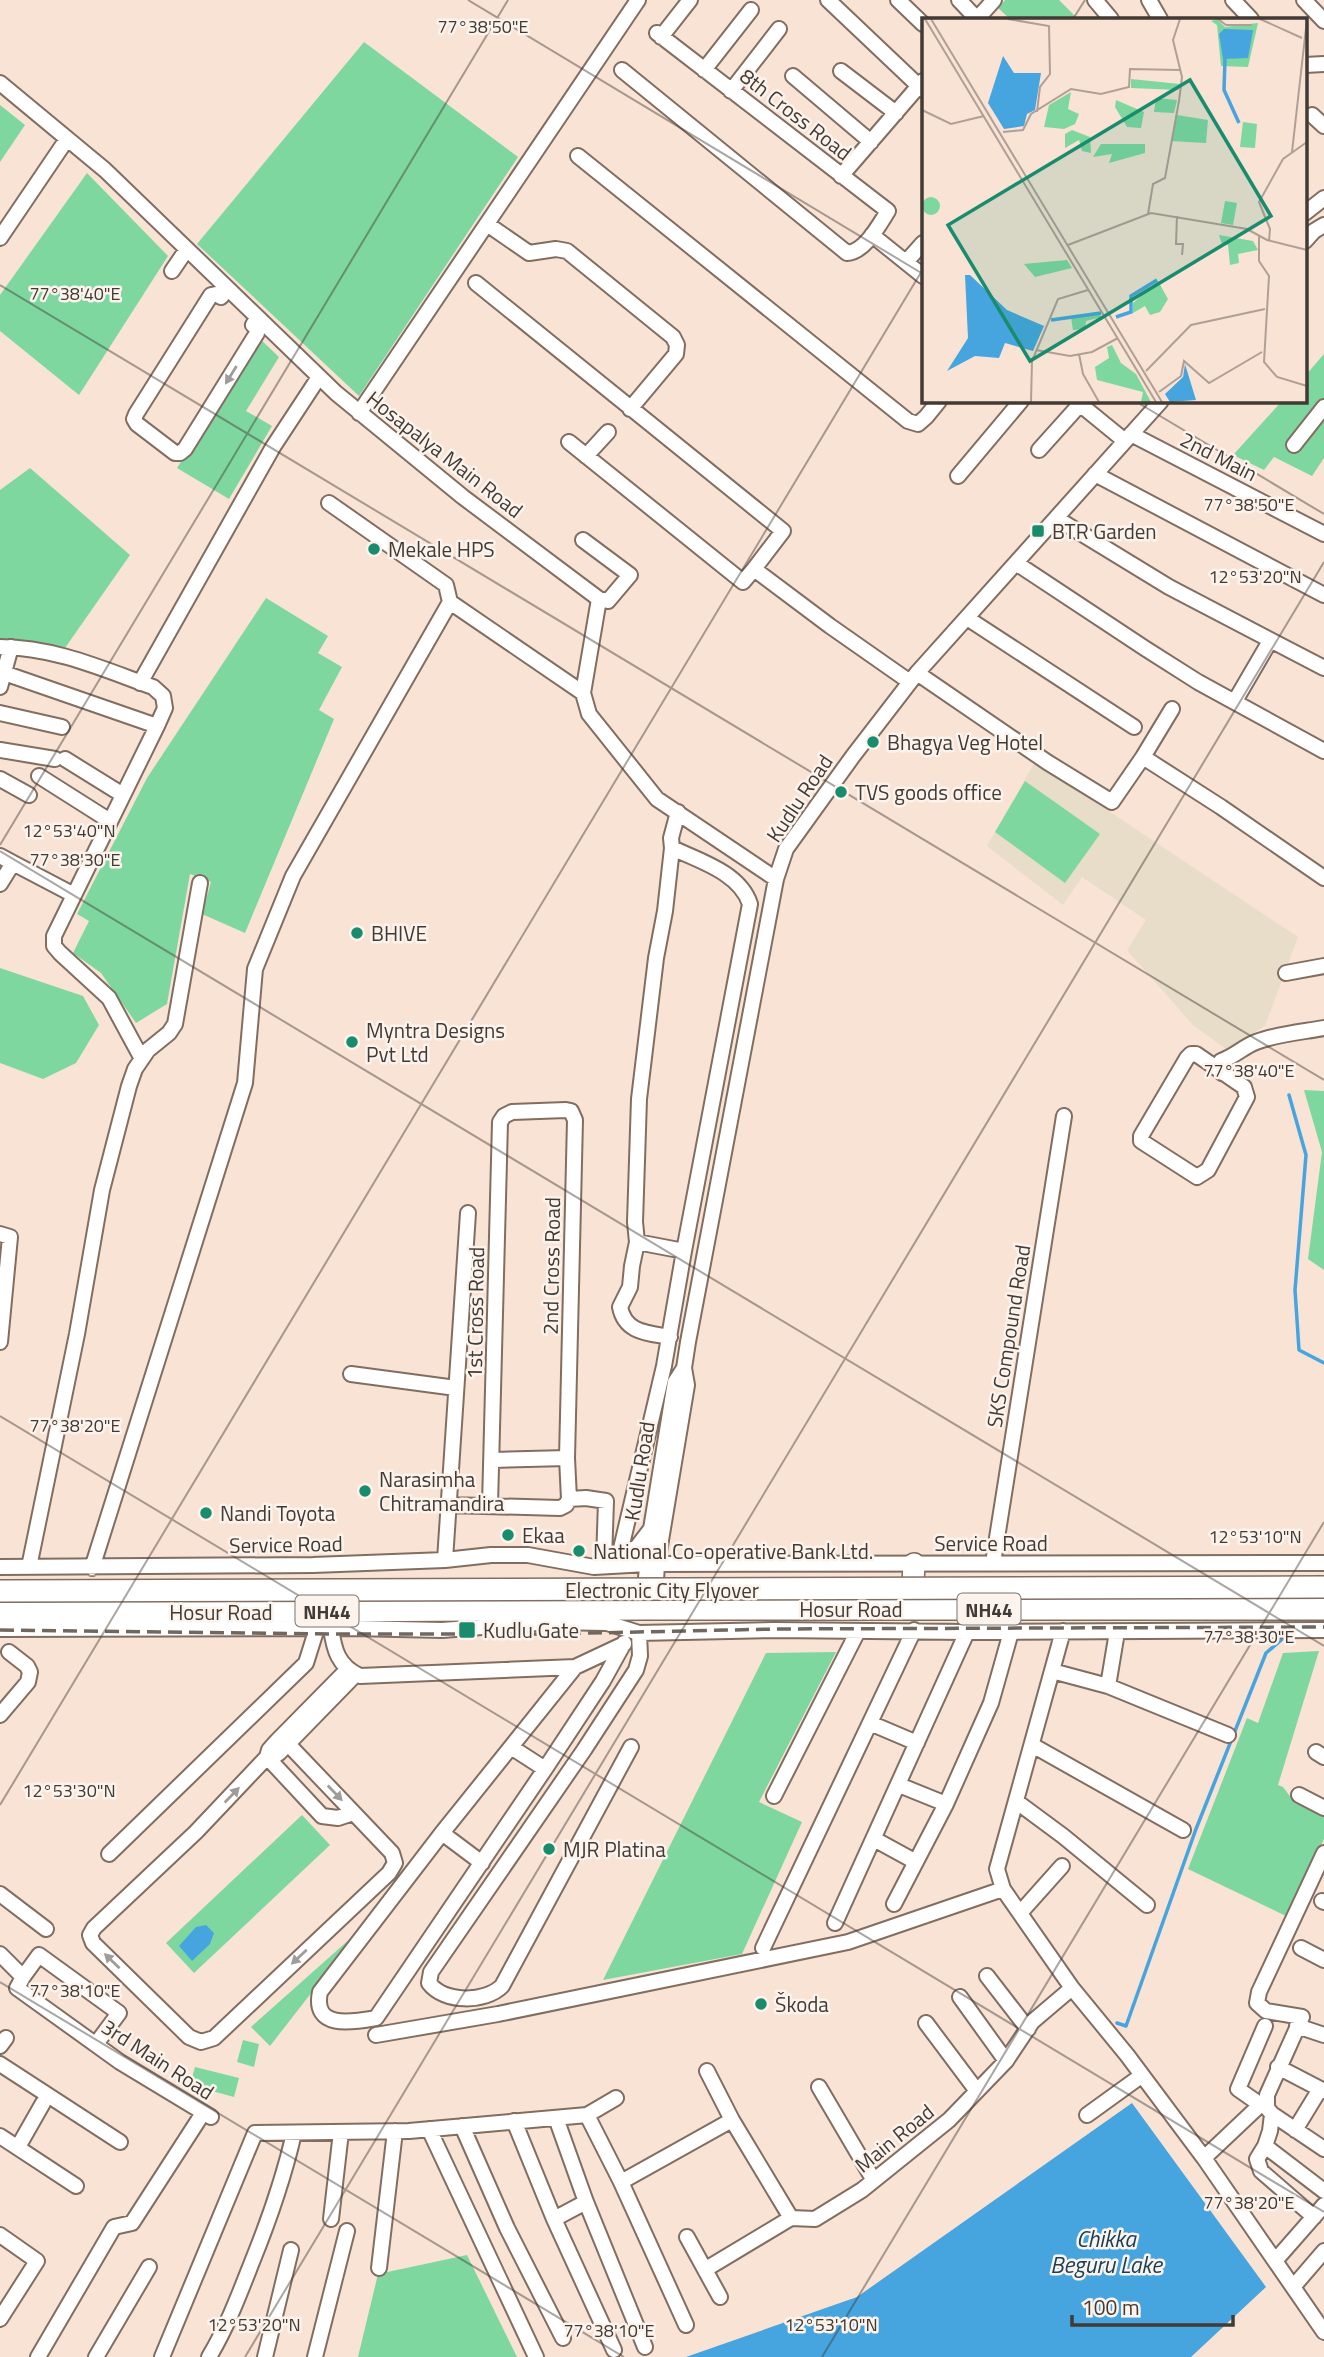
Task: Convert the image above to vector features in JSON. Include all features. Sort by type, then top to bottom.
[{"type":"highway","name":"Hosur Road","points":[[0,1584],[651,1574],[914,1573],[1324,1584]]},
{"type":"highway","name":"Electronic City Flyover","points":[[0,1591],[1324,1584]]},
{"type":"highway","name":"Electronic City Flyover","points":[[0,1604],[1324,1601]]},
{"type":"highway","name":"Hosur Road","points":[[3,1623],[287,1620],[649,1609],[1324,1609]]},
{"type":"street","points":[[359,412],[638,0]]},
{"type":"street","name":"8th Cross Road","points":[[690,0],[659,35],[888,211],[872,235]]},
{"type":"street","points":[[828,0],[922,86],[841,176]]},
{"type":"street","points":[[898,0],[922,23]]},
{"type":"street","points":[[959,0],[976,18]]},
{"type":"street","points":[[978,18],[994,0]]},
{"type":"street","points":[[1095,0],[1110,18]]},
{"type":"street","points":[[1149,0],[1159,18]]},
{"type":"street","points":[[1233,0],[1250,18]]},
{"type":"street","points":[[1304,0],[1324,21]]},
{"type":"street","points":[[704,69],[751,10]]},
{"type":"street","points":[[732,91],[779,29]]},
{"type":"street","points":[[1306,65],[1324,64]]},
{"type":"street","points":[[622,70],[847,253],[853,253],[872,235],[922,275]]},
{"type":"street","points":[[841,71],[896,113]]},
{"type":"street","points":[[793,76],[871,142]]},
{"type":"street","name":"Hosapalya Main Road","points":[[0,83],[105,170],[257,318],[359,412],[463,497],[600,598]]},
{"type":"street","points":[[1312,116],[1324,126]]},
{"type":"street","points":[[0,238],[68,139]]},
{"type":"street","points":[[578,156],[908,421],[918,424],[938,402]]},
{"type":"street","points":[[1306,212],[1324,198]]},
{"type":"street","points":[[487,224],[529,253],[556,249],[567,251],[673,337],[677,345],[676,354],[630,409]]},
{"type":"street","points":[[1306,240],[1314,230],[1324,225]]},
{"type":"street","points":[[906,262],[922,244]]},
{"type":"street","points":[[172,271],[187,249]]},
{"type":"street","points":[[476,283],[783,531],[743,582],[569,442]]},
{"type":"street","points":[[228,289],[221,297],[211,295],[136,414],[134,419],[137,424],[175,453],[185,449],[257,333],[253,325],[257,318]]},
{"type":"street","points":[[140,683],[272,447],[319,377]]},
{"type":"street","points":[[958,476],[1020,402]]},
{"type":"street","points":[[1040,450],[1080,402]]},
{"type":"street","name":"2nd Main","points":[[1080,402],[1128,438],[1324,534]]},
{"type":"street","name":"Kudlu Road","points":[[651,1574],[651,1529],[675,1382],[684,1364],[776,879],[786,849],[914,678],[1160,402]]},
{"type":"street","points":[[1294,444],[1324,407]]},
{"type":"street","points":[[586,456],[608,432]]},
{"type":"street","points":[[1095,474],[1324,595]]},
{"type":"street","points":[[329,503],[446,585],[450,602],[583,693]]},
{"type":"street","points":[[1056,519],[1169,587],[1324,668]]},
{"type":"street","points":[[583,540],[629,575],[608,601],[600,598],[583,693],[591,716],[657,799],[776,879]]},
{"type":"street","points":[[1016,563],[1198,682],[1324,751]]},
{"type":"street","points":[[754,569],[830,626],[1112,802],[1172,709]]},
{"type":"street","points":[[92,1567],[244,1083],[255,969],[293,876],[450,602]]},
{"type":"street","points":[[967,618],[1134,727]]},
{"type":"street","points":[[1235,701],[1270,641]]},
{"type":"street","points":[[142,1059],[109,998],[54,946],[54,936],[157,726],[165,708],[163,696],[153,687],[70,657],[6,647],[1,682],[157,726]]},
{"type":"street","points":[[0,713],[62,727]]},
{"type":"street","points":[[0,750],[60,759],[123,795]]},
{"type":"street","points":[[1143,757],[1324,878]]},
{"type":"street","points":[[40,776],[110,821]]},
{"type":"street","points":[[0,779],[29,795]]},
{"type":"street","points":[[670,1337],[636,1330],[627,1323],[621,1313],[621,1307],[630,1287],[637,1242],[635,1222],[639,1099],[672,848],[671,838],[678,813]]},
{"type":"street","points":[[620,1557],[670,1337],[750,904],[740,885],[710,866],[672,848]]},
{"type":"street","points":[[0,884],[7,860],[74,895]]},
{"type":"street","points":[[29,1567],[77,1334],[102,1191],[129,1086],[148,1050],[169,1033],[174,1024],[200,883]]},
{"type":"street","points":[[1286,973],[1324,966]]},
{"type":"street","points":[[1222,1073],[1244,1087],[1247,1097],[1208,1170],[1197,1177],[1142,1141],[1141,1136],[1187,1058],[1196,1054],[1222,1073],[1231,1072],[1234,1068],[1234,1056],[1243,1047],[1261,1040],[1324,1028]]},
{"type":"street","name":"2nd Cross Road","points":[[500,1122],[512,1112],[552,1110],[571,1111],[575,1120],[567,1458],[569,1499]]},
{"type":"street","name":"SKS Compound Road","points":[[993,1563],[1064,1116]]},
{"type":"street","name":"1st Cross Road","points":[[490,1505],[500,1122]]},
{"type":"street","points":[[444,1560],[468,1213]]},
{"type":"street","points":[[0,1234],[10,1237],[0,1342]]},
{"type":"street","points":[[637,1242],[684,1251]]},
{"type":"street","points":[[666,1356],[684,1364]]},
{"type":"street","name":"Kudlu Road","points":[[651,1574],[687,1385],[684,1364]]},
{"type":"street","points":[[351,1374],[456,1388]]},
{"type":"street","points":[[493,1460],[567,1458]]},
{"type":"street","points":[[448,1504],[560,1508],[566,1505],[569,1499],[606,1501],[604,1560]]},
{"type":"street","points":[[573,1562],[620,1557],[637,1547],[651,1529]]},
{"type":"street","name":"Service Road","points":[[0,1567],[313,1565],[444,1560],[491,1555],[528,1555],[573,1562]]},
{"type":"street","points":[[573,1562],[651,1574],[649,1609]]},
{"type":"street","name":"Service Road","points":[[914,1573],[993,1563],[1324,1563]]},
{"type":"street","name":"Hosur Road","points":[[287,1620],[324,1628],[442,1630],[550,1622],[607,1623],[639,1633]]},
{"type":"street","points":[[0,1715],[28,1682],[30,1672],[27,1666],[4,1657],[3,1623]]},
{"type":"street","points":[[324,1628],[334,1650],[351,1672],[360,1676],[575,1667],[639,1633],[774,1630],[1324,1630]]},
{"type":"street","points":[[109,1854],[306,1663],[324,1628]]},
{"type":"street","points":[[763,1948],[914,1630]]},
{"type":"street","points":[[774,1796],[858,1631]]},
{"type":"street","points":[[835,1923],[967,1632]]},
{"type":"street","points":[[894,1904],[946,1804],[991,1703],[1011,1632]]},
{"type":"street","points":[[1063,1632],[997,1869],[1003,1889],[1072,1988],[1127,2055],[1204,2158],[1324,2332]]},
{"type":"street","points":[[1108,1686],[1117,1632]]},
{"type":"street","points":[[631,1747],[502,1986],[495,1993],[480,1997],[462,1998],[434,1990],[429,1983],[431,1972],[584,1751],[636,1670],[640,1656],[639,1633]]},
{"type":"street","points":[[575,1667],[442,1833],[320,1992],[319,2003],[327,2017],[344,2023],[376,2018],[545,1769],[603,1681],[624,1643]]},
{"type":"street","points":[[1052,1671],[1108,1686],[1228,1735]]},
{"type":"street","points":[[267,1757],[275,1756],[288,1744],[351,1672]]},
{"type":"street","points":[[288,1744],[392,1853],[395,1863],[389,1873],[214,2038],[201,2042],[189,2037],[93,1943],[90,1936],[94,1928],[196,1832],[267,1757],[277,1741],[351,1672]]},
{"type":"street","points":[[870,1723],[917,1743]]},
{"type":"street","points":[[1032,1745],[1183,1830]]},
{"type":"street","points":[[510,1747],[545,1769]]},
{"type":"street","points":[[267,1757],[322,1816],[338,1818],[353,1813]]},
{"type":"street","points":[[899,1785],[946,1804]]},
{"type":"street","points":[[1299,1795],[1324,1808]]},
{"type":"street","points":[[1017,1802],[1147,1905]]},
{"type":"street","points":[[442,1833],[482,1863]]},
{"type":"street","points":[[874,1839],[916,1862]]},
{"type":"street","points":[[1324,1853],[1259,1993],[1257,2003],[1266,2011],[1302,2017],[1267,2095],[1267,2108],[1272,2115],[1324,2148]]},
{"type":"street","points":[[1020,1913],[1062,1866]]},
{"type":"street","points":[[376,2035],[498,2014],[848,1942],[1003,1889]]},
{"type":"street","points":[[0,1894],[46,1929]]},
{"type":"street","points":[[1301,1948],[1324,1960]]},
{"type":"street","name":"3rd Main Road","points":[[0,1954],[23,1977],[17,1988],[120,2062],[207,2115],[132,2223],[114,2227],[38,2357]]},
{"type":"street","points":[[23,1977],[39,1955],[118,2013],[96,2044]]},
{"type":"street","points":[[987,1976],[1028,2029]]},
{"type":"street","name":"Main Road","points":[[706,2269],[791,2218],[816,2219],[862,2190],[949,2120],[1006,2061],[1032,2022],[1072,1988]]},
{"type":"street","points":[[960,1997],[1006,2061]]},
{"type":"street","points":[[926,2023],[977,2091]]},
{"type":"street","points":[[1204,2158],[1258,2107],[1258,2103],[1238,2089],[1265,2026]]},
{"type":"street","points":[[1297,2026],[1324,2035]]},
{"type":"street","points":[[0,2064],[120,2142]]},
{"type":"street","points":[[1278,2067],[1322,2090],[1295,2130]]},
{"type":"street","points":[[708,2071],[732,2120],[791,2218]]},
{"type":"street","points":[[1087,2115],[1142,2076]]},
{"type":"street","points":[[819,2087],[873,2179]]},
{"type":"street","points":[[162,2357],[255,2133],[396,2131],[587,2115],[616,2098]]},
{"type":"street","points":[[18,2147],[43,2103]]},
{"type":"street","points":[[587,2115],[621,2182],[686,2325]]},
{"type":"street","points":[[1272,2115],[1265,2146],[1257,2159],[1261,2171],[1319,2211],[1275,2261]]},
{"type":"street","points":[[556,2118],[586,2202],[645,2347]]},
{"type":"street","points":[[621,2182],[732,2120]]},
{"type":"street","points":[[514,2121],[554,2219],[614,2350]]},
{"type":"street","points":[[462,2126],[507,2228],[563,2338]]},
{"type":"street","points":[[429,2129],[536,2357]]},
{"type":"street","points":[[379,2268],[396,2131]]},
{"type":"street","points":[[331,2220],[341,2132]]},
{"type":"street","points":[[209,2357],[225,2330],[257,2250],[286,2170],[295,2133]]},
{"type":"street","points":[[0,2136],[76,2186]]},
{"type":"street","points":[[1265,2146],[1324,2191]]},
{"type":"street","points":[[554,2219],[586,2202]]},
{"type":"street","points":[[315,2357],[347,2231]]},
{"type":"street","points":[[687,2238],[720,2297]]},
{"type":"street","points":[[0,2319],[37,2261],[1,2239]]},
{"type":"street","points":[[265,2357],[291,2250]]},
{"type":"street","points":[[1293,2287],[1323,2256]]},
{"type":"street","points":[[96,2357],[149,2267]]},
{"type":"shaded area","points":[[1035,762],[1298,937],[1265,1026],[1226,1049],[1193,1025],[1127,950],[1146,920],[1082,877],[1063,905],[987,846]]},
{"type":"green space","points":[[1005,0],[1059,0],[1077,18],[1009,18],[998,8]]},
{"type":"green space","points":[[364,42],[518,157],[359,396],[197,244]]},
{"type":"green space","points":[[0,105],[25,125],[0,162]]},
{"type":"green space","points":[[87,173],[168,256],[79,395],[0,331],[0,295]]},
{"type":"green space","points":[[259,338],[279,357],[246,411],[272,426],[229,499],[177,468]]},
{"type":"green space","points":[[1324,354],[1324,458],[1312,476],[1274,457],[1264,470],[1233,455],[1281,402],[1306,402],[1306,375]]},
{"type":"green space","points":[[30,468],[130,555],[65,648],[0,640],[0,490]]},
{"type":"green space","points":[[266,598],[328,636],[318,653],[342,667],[319,710],[334,719],[245,933],[202,914],[211,882],[190,874],[167,1004],[136,1023],[101,973],[73,953],[89,921],[77,914],[147,778]]},
{"type":"green space","points":[[1025,781],[1100,834],[1065,883],[995,832]]},
{"type":"green space","points":[[0,968],[83,996],[99,1025],[76,1063],[43,1079],[0,1063]]},
{"type":"green space","points":[[1304,1090],[1324,1091],[1324,1270],[1308,1259],[1322,1152]]},
{"type":"green space","points":[[1319,1651],[1278,1785],[1283,1787],[1295,1803],[1324,1815],[1324,1839],[1288,1917],[1188,1869],[1247,1718],[1258,1723],[1283,1653]]},
{"type":"green space","points":[[836,1652],[759,1802],[802,1822],[742,1954],[603,1980],[766,1653]]},
{"type":"green space","points":[[302,1815],[330,1845],[194,1973],[166,1943]]},
{"type":"green space","points":[[361,1929],[270,2046],[251,2027]]},
{"type":"green space","points":[[243,2040],[259,2044],[254,2067],[237,2062]]},
{"type":"green space","points":[[195,2067],[239,2078],[234,2097],[190,2085]]},
{"type":"green space","points":[[467,2255],[517,2357],[358,2357],[378,2274]]},
{"type":"water","points":[[206,1925],[214,1933],[210,1944],[192,1961],[179,1946],[196,1927]]},
{"type":"water","name":"Chikka Beguru Lake","points":[[1132,2103],[1266,2287],[1191,2357],[686,2357],[857,2297]]},
{"type":"waterway","points":[[1289,1095],[1306,1155],[1295,1290],[1299,1350],[1324,1363]]},
{"type":"waterway","points":[[1117,2023],[1126,2026],[1196,1829],[1266,1653],[1287,1635]]},
{"type":"railway","points":[[0,1630],[546,1634],[776,1629],[1324,1627]]},
{"type":"place","name":"BTR Garden","points":[[1038,531]]},
{"type":"place","name":"Mekale HPS","points":[[374,549]]},
{"type":"place","name":"Bhagya Veg Hotel","points":[[873,742]]},
{"type":"place","name":"TVS goods office","points":[[841,792]]},
{"type":"place","name":"BHIVE","points":[[357,933]]},
{"type":"place","name":"Myntra Designs Pvt Ltd","points":[[352,1042]]},
{"type":"place","name":"Narasimha Chitramandira","points":[[365,1491]]},
{"type":"place","name":"Nandi Toyota","points":[[206,1513]]},
{"type":"place","name":"Ekaa","points":[[508,1535]]},
{"type":"place","name":"National Co-operative Bank Ltd.","points":[[579,1551]]},
{"type":"place","name":"Kudlu Gate","points":[[467,1630]]},
{"type":"place","name":"MJR Platina","points":[[549,1849]]},
{"type":"place","name":"Škoda","points":[[761,2004]]}]
